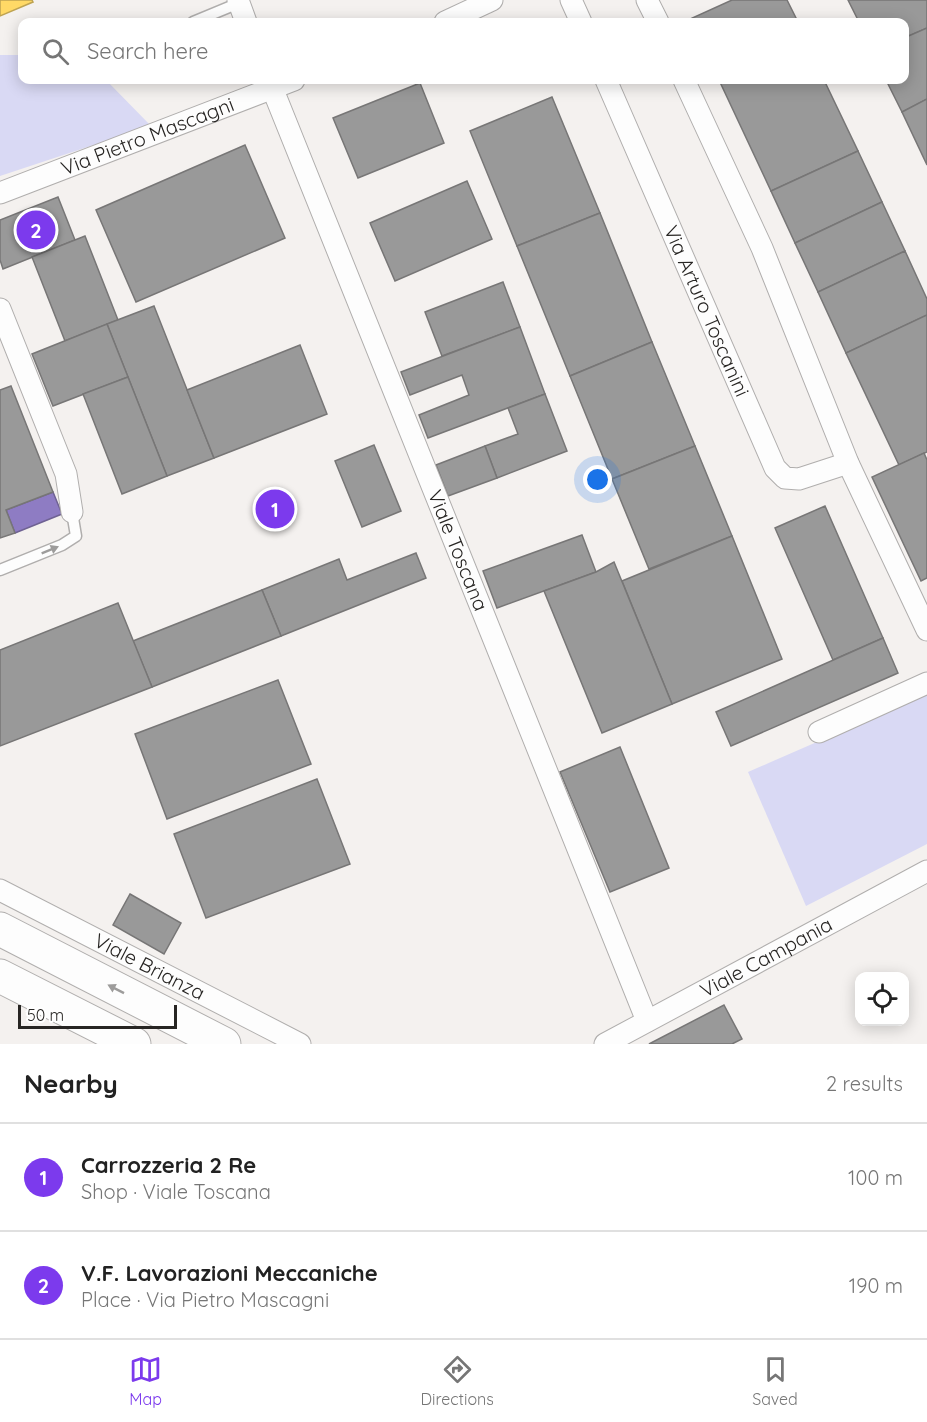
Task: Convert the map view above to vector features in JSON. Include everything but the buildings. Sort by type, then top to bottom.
[{"type":"highway","points":[[0,929],[224,1044]]},
{"type":"highway","points":[[0,976],[134,1044]]},
{"type":"street","points":[[454,18],[492,0]]},
{"type":"street","points":[[571,0],[579,18]]},
{"type":"street","points":[[647,0],[656,18]]},
{"type":"street","name":"Via Pietro Mascagni","points":[[0,193],[268,84]]},
{"type":"street","name":"Viale Toscana","points":[[270,84],[647,1021]]},
{"type":"street","name":"Via Arturo Toscanini","points":[[608,84],[775,468],[785,478],[799,479],[848,463]]},
{"type":"street","points":[[686,84],[762,248],[848,463],[927,630]]},
{"type":"street","points":[[0,309],[66,474],[72,512]]},
{"type":"street","points":[[819,732],[927,683]]},
{"type":"street","name":"Viale Campania","points":[[605,1044],[927,871]]},
{"type":"street","name":"Viale Brianza","points":[[0,890],[300,1044]]},
{"type":"lane","points":[[208,18],[241,9]]},
{"type":"lane","points":[[0,570],[62,545],[76,536],[72,512]]},
{"type":"shaded area","points":[[0,55],[18,55],[18,84],[110,84],[151,126],[0,176]]},
{"type":"shaded area","points":[[927,694],[927,844],[806,906],[748,772]]},
{"type":"place","name":"V.F. Lavorazioni Meccaniche","points":[[36,230]]},
{"type":"place","name":"Carrozzeria 2 Re","points":[[275,509]]}]
